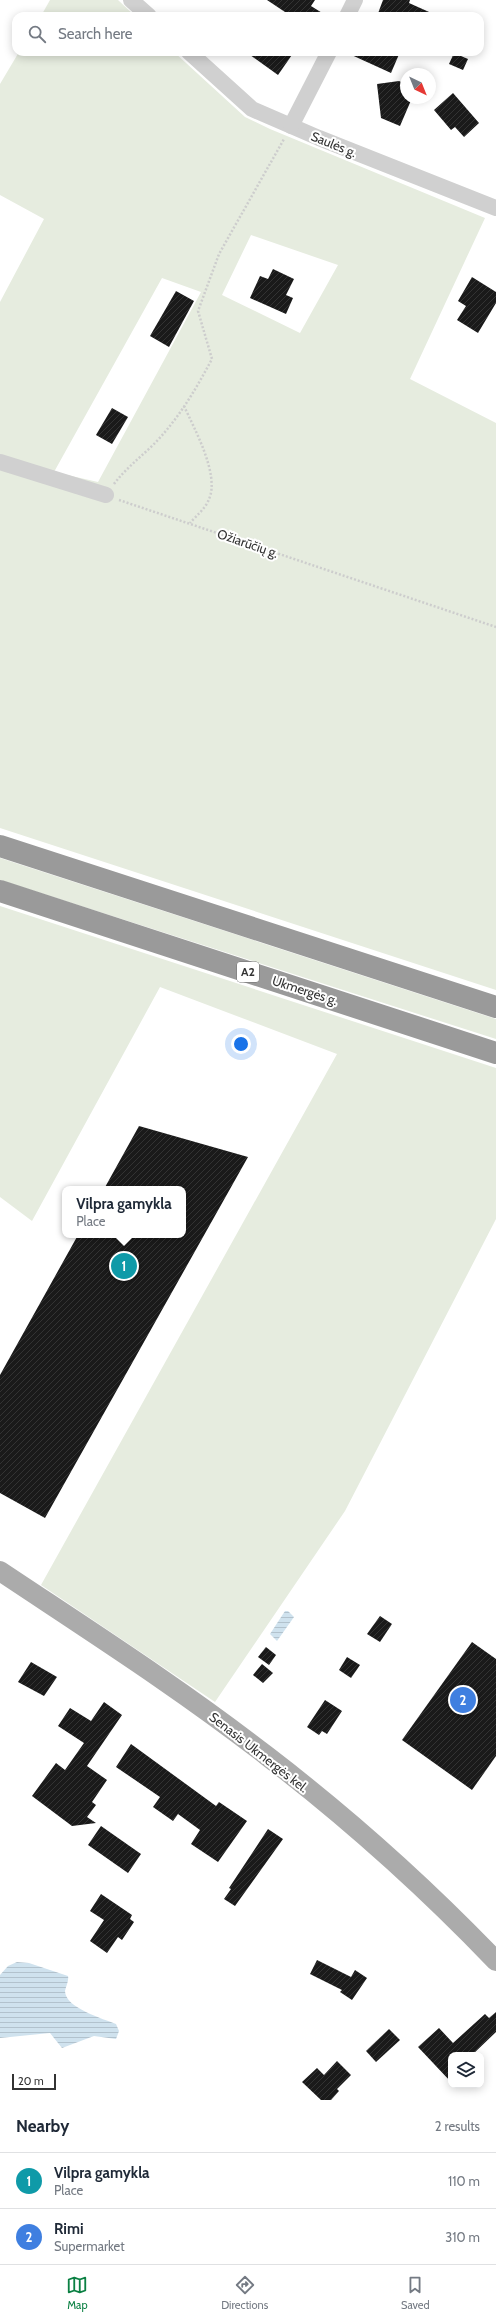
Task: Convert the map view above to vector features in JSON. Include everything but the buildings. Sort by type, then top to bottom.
[{"type":"highway","points":[[0,846],[496,1007]]},
{"type":"highway","name":"Ukmergės g.","points":[[0,891],[496,1053]]},
{"type":"main road","name":"Senasis Ukmergės kel.","points":[[0,1571],[194,1702],[266,1755],[397,1864],[456,1919],[496,1961]]},
{"type":"street","points":[[131,0],[144,12]]},
{"type":"street","points":[[349,12],[355,0]]},
{"type":"street","name":"Saulės g.","points":[[193,56],[252,109],[496,208]]},
{"type":"street","points":[[291,126],[326,56]]},
{"type":"street","points":[[0,462],[106,495]]},
{"type":"path","points":[[106,495],[123,473],[156,442],[193,396],[212,359],[198,311],[219,254],[291,126]]},
{"type":"path","points":[[184,406],[207,454],[210,485],[210,499],[190,523]]},
{"type":"path","name":"Ožiarūčių g.","points":[[106,495],[496,627]]},
{"type":"shaded area","points":[[50,0],[118,0],[131,12],[43,12]]},
{"type":"shaded area","points":[[17,56],[178,56],[245,117],[270,129],[485,218],[410,379],[496,423],[496,990],[0,828],[0,302],[44,219],[0,195],[0,84]],"holes":[[[251,235],[338,265],[300,333],[222,295]],[[162,278],[201,292],[98,482],[54,472]]]},
{"type":"shaded area","points":[[0,858],[496,1019],[496,1039],[0,880]]},
{"type":"shaded area","points":[[0,906],[496,1068],[496,1219],[345,1511],[215,1702],[41,1585],[337,1054],[160,987],[32,1221],[0,1197]]},
{"type":"water","points":[[285,1611],[288,1611],[294,1617],[277,1641],[270,1634]]},
{"type":"water","points":[[17,1962],[29,1963],[68,1976],[65,1991],[71,2003],[86,2012],[116,2024],[119,2031],[116,2039],[94,2036],[62,2048],[50,2033],[0,2038],[0,1975],[8,1966]]},
{"type":"place","name":"Vilpra gamykla","points":[[124,1266]]},
{"type":"place","name":"Rimi","points":[[463,1700]]}]
